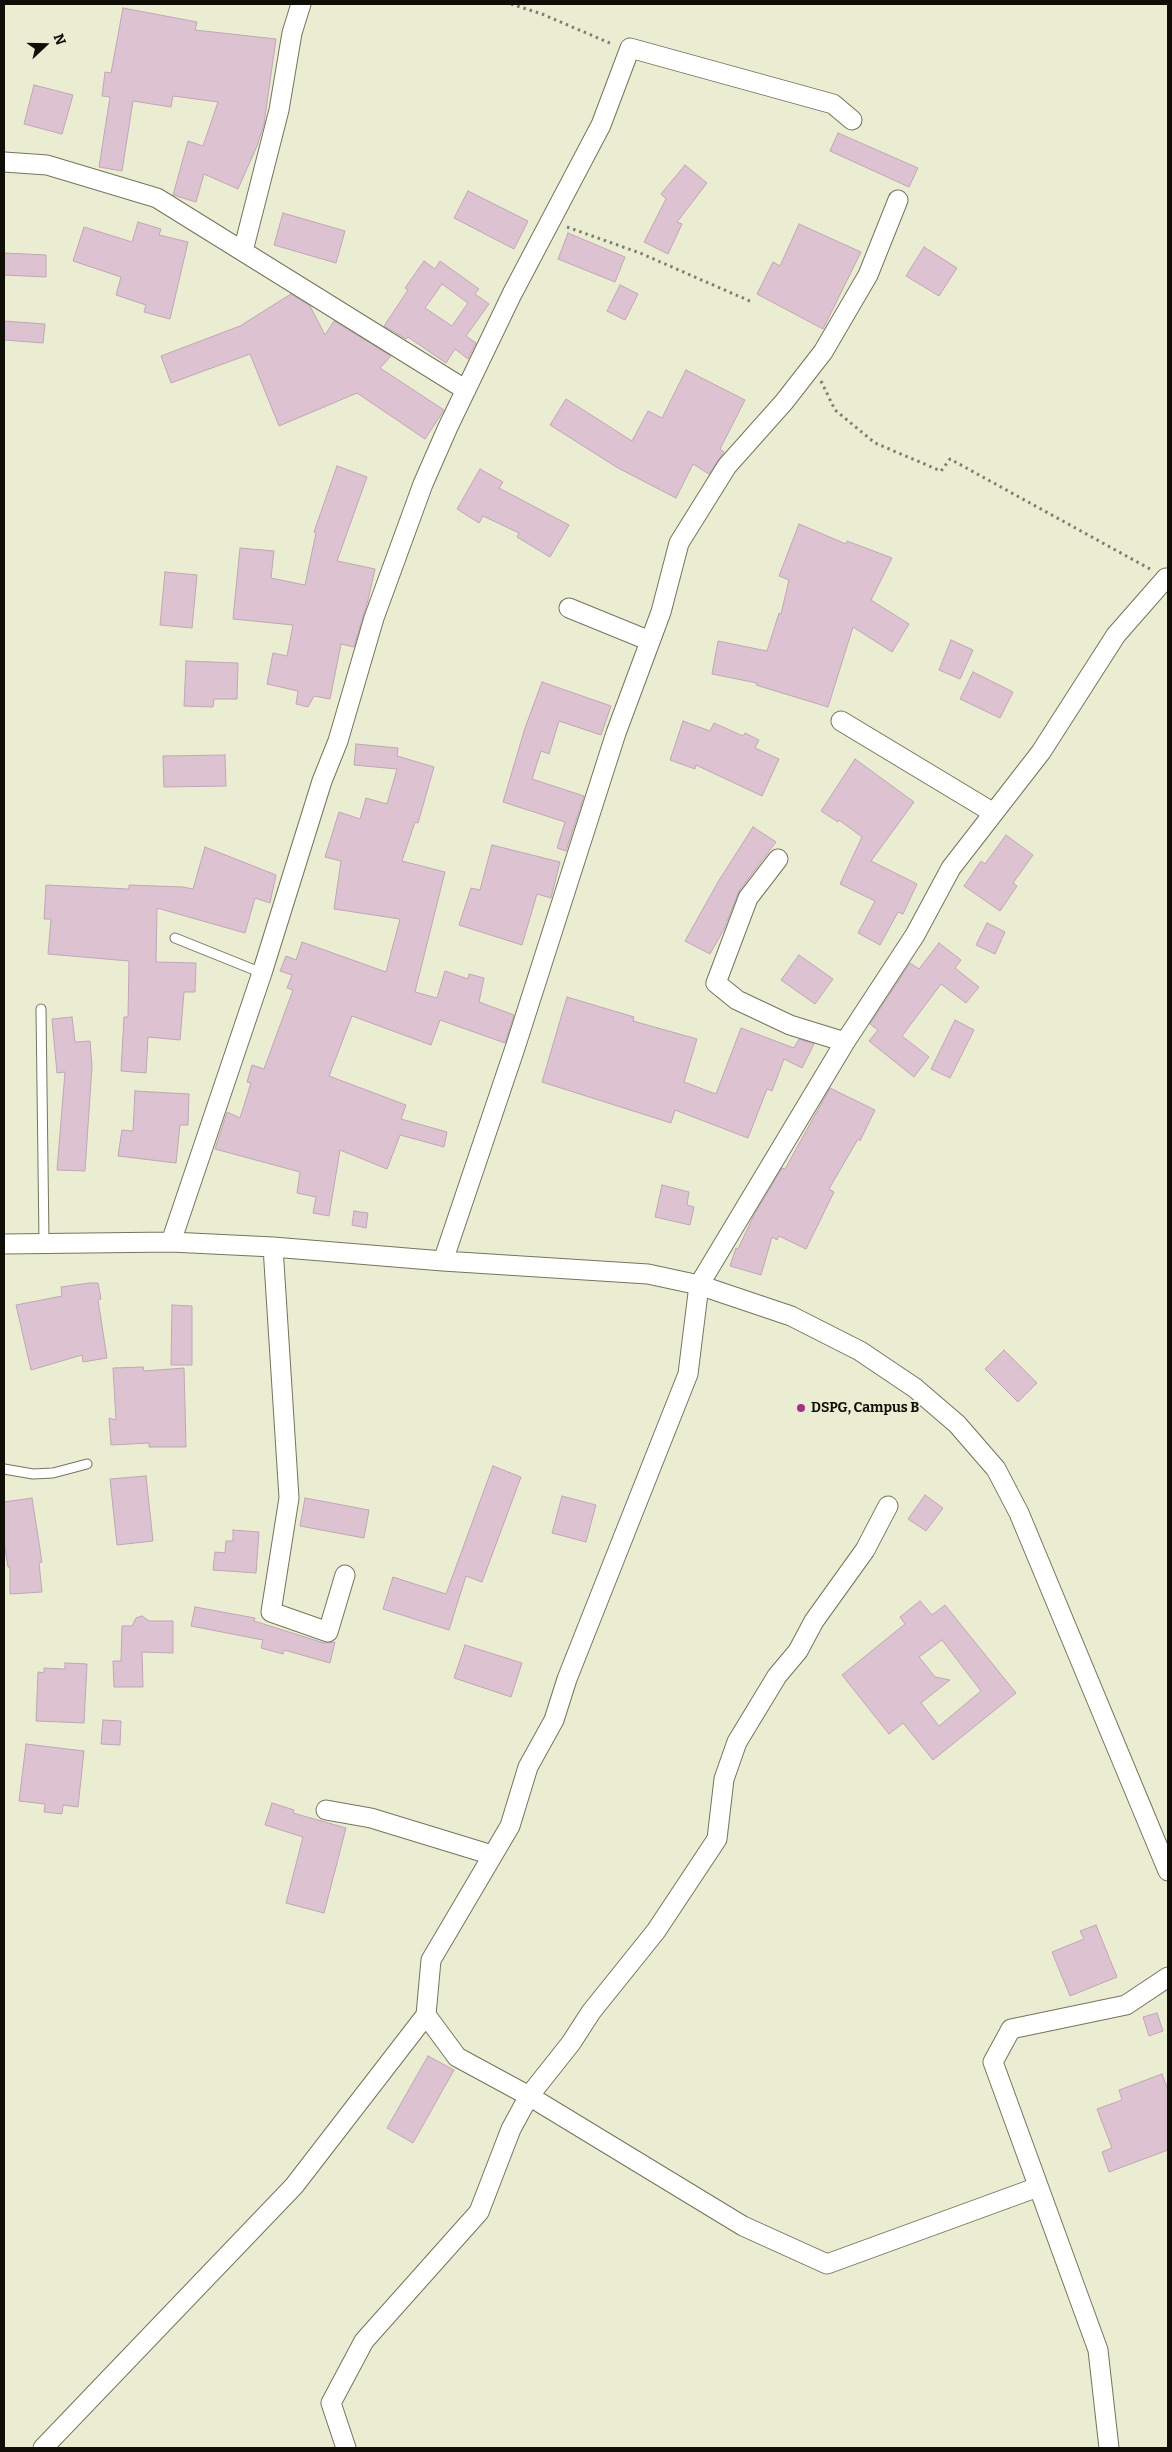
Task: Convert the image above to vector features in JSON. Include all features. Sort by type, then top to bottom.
[{"type":"street","points":[[243,251],[279,110],[292,33],[301,4]]},
{"type":"street","points":[[171,1242],[262,973],[322,781],[338,741],[374,618],[423,484],[466,390],[550,221],[601,125],[630,48],[833,104],[852,120]]},
{"type":"street","points":[[4,162],[47,165],[157,198],[466,390]]},
{"type":"street","points":[[443,1261],[515,1048],[616,733],[661,612],[679,543],[727,466],[823,352],[868,275],[898,200]]},
{"type":"street","points":[[43,2448],[294,2186],[426,2014],[431,1960],[510,1826],[528,1767],[554,1720],[567,1679],[688,1374],[699,1286],[845,1042],[915,935],[950,868],[992,812],[1041,752],[1116,635],[1167,578]]},
{"type":"street","points":[[569,608],[650,641]]},
{"type":"street","points":[[841,721],[992,812]]},
{"type":"street","points":[[778,859],[748,898],[716,983],[737,1000],[790,1026],[845,1042]]},
{"type":"street","points":[[4,1244],[44,1242],[171,1242],[273,1247],[443,1261],[648,1274],[699,1286],[791,1316],[860,1351],[915,1388],[956,1424],[996,1468],[1019,1513],[1160,1828],[1168,1871]]},
{"type":"street","points":[[273,1247],[289,1498],[270,1612],[328,1632],[346,1575]]},
{"type":"street","points":[[346,2448],[332,2402],[364,2341],[479,2212],[512,2129],[529,2096],[571,2043],[591,2012],[656,1931],[717,1840],[724,1779],[737,1742],[777,1676],[798,1651],[814,1621],[864,1550],[888,1506]]},
{"type":"street","points":[[326,1810],[372,1818],[492,1855]]},
{"type":"street","points":[[1109,2448],[1098,2350],[992,2062],[1011,2029],[1126,2005],[1168,1977]]},
{"type":"street","points":[[426,2014],[457,2057],[529,2096],[743,2226],[827,2264],[1038,2187]]},
{"type":"lane","points":[[175,938],[262,973]]},
{"type":"lane","points":[[41,1009],[44,1242]]},
{"type":"lane","points":[[4,1469],[33,1474],[53,1473],[87,1464]]},
{"type":"path","points":[[511,4],[542,14],[604,42],[630,48]]},
{"type":"path","points":[[550,221],[640,253],[752,302]]},
{"type":"path","points":[[813,364],[834,410],[875,443],[941,471],[950,459],[1167,578]]},
{"type":"building","points":[[123,8],[197,22],[195,30],[276,39],[264,124],[257,146],[238,189],[204,174],[196,202],[173,195],[188,141],[203,146],[218,102],[173,96],[171,107],[133,101],[122,171],[99,167],[110,97],[102,96],[105,72],[111,73]]},
{"type":"building","points":[[34,85],[73,95],[62,134],[24,124]]},
{"type":"building","points":[[838,133],[918,168],[909,187],[830,151]]},
{"type":"building","points":[[685,165],[707,183],[677,222],[682,224],[668,254],[644,242],[666,199],[661,194]]},
{"type":"building","points":[[468,191],[528,221],[514,249],[454,218]]},
{"type":"building","points":[[283,213],[345,231],[336,263],[274,245]]},
{"type":"building","points":[[138,222],[161,229],[159,235],[188,242],[170,319],[144,312],[146,305],[116,295],[121,277],[73,261],[84,227],[132,242]]},
{"type":"building","points":[[799,224],[861,252],[823,329],[757,294],[773,262],[780,266]]},
{"type":"building","points":[[568,233],[625,257],[615,282],[558,259]]},
{"type":"building","points":[[924,247],[957,268],[939,296],[906,276]]},
{"type":"building","points":[[4,253],[46,255],[46,277],[4,275]]},
{"type":"building","points":[[424,261],[435,269],[440,261],[479,289],[475,294],[489,304],[466,336],[476,343],[468,359],[455,349],[446,363],[408,337],[406,339],[384,326],[408,290],[405,288]],"holes":[[[442,284],[468,303],[452,326],[425,308]]]},
{"type":"building","points":[[620,285],[638,294],[625,320],[607,311]]},
{"type":"building","points":[[291,294],[310,306],[325,335],[334,321],[391,356],[380,368],[444,410],[425,439],[357,393],[279,426],[250,354],[171,383],[161,356],[240,326]]},
{"type":"building","points":[[4,321],[45,324],[43,343],[4,340]]},
{"type":"building","points":[[686,370],[745,400],[720,449],[724,452],[709,474],[693,464],[676,498],[618,468],[550,425],[566,399],[632,441],[648,411],[662,418]]},
{"type":"building","points":[[337,466],[367,477],[337,561],[375,569],[354,647],[341,644],[330,699],[314,696],[308,707],[296,704],[298,691],[267,684],[273,653],[287,656],[293,625],[233,619],[240,548],[274,551],[271,578],[305,585],[316,533],[314,532]]},
{"type":"building","points":[[480,469],[503,482],[499,488],[569,525],[550,557],[517,537],[519,533],[483,516],[479,523],[457,509]]},
{"type":"building","points":[[799,524],[846,544],[847,541],[892,558],[871,600],[909,624],[892,652],[853,627],[828,707],[756,685],[757,683],[712,674],[718,641],[767,651],[779,613],[781,614],[789,580],[779,576]]},
{"type":"building","points":[[165,572],[197,575],[192,628],[160,625]]},
{"type":"building","points":[[951,640],[973,650],[960,679],[939,670]]},
{"type":"building","points":[[186,661],[238,663],[237,699],[214,699],[213,707],[184,706]]},
{"type":"building","points":[[973,672],[1013,692],[1000,718],[960,699]]},
{"type":"building","points":[[542,682],[611,706],[601,735],[559,721],[549,754],[541,751],[532,779],[584,796],[566,851],[557,848],[565,822],[503,802],[525,728]]},
{"type":"building","points":[[683,721],[710,731],[714,723],[743,736],[745,733],[759,740],[755,748],[779,759],[762,796],[696,765],[695,769],[670,760]]},
{"type":"building","points":[[356,744],[398,748],[397,756],[434,767],[418,823],[415,822],[402,861],[445,872],[415,992],[437,998],[445,971],[468,979],[469,974],[484,978],[479,1002],[514,1015],[505,1043],[440,1020],[431,1045],[352,1016],[329,1076],[406,1105],[401,1119],[447,1132],[444,1147],[400,1135],[387,1169],[340,1150],[329,1216],[313,1213],[316,1197],[297,1193],[300,1172],[215,1149],[227,1112],[240,1118],[251,1083],[247,1082],[252,1065],[264,1069],[293,990],[287,988],[292,975],[280,971],[286,956],[296,960],[302,942],[386,972],[400,919],[334,909],[341,861],[325,857],[339,812],[360,819],[366,798],[387,804],[397,769],[354,765]]},
{"type":"building","points":[[225,755],[226,786],[164,787],[163,756]]},
{"type":"building","points":[[855,759],[914,802],[871,861],[917,884],[903,914],[898,912],[880,945],[858,933],[875,901],[840,884],[862,837],[839,820],[838,822],[821,811]]},
{"type":"building","points":[[753,827],[776,842],[739,891],[724,929],[710,954],[685,941],[718,882]]},
{"type":"building","points":[[1006,835],[1033,855],[1013,883],[1017,886],[1000,911],[964,886],[981,861],[985,864]]},
{"type":"building","points":[[492,845],[560,862],[551,898],[537,894],[522,945],[459,925],[471,888],[480,890]]},
{"type":"building","points":[[205,847],[276,875],[270,903],[255,898],[245,933],[157,908],[156,962],[196,963],[195,992],[184,992],[180,1040],[148,1037],[146,1073],[121,1071],[124,1017],[128,1017],[129,961],[48,954],[51,919],[44,919],[46,885],[129,889],[129,885],[193,889]]},
{"type":"building","points":[[987,923],[1005,932],[995,954],[976,945]]},
{"type":"building","points":[[939,943],[961,960],[955,968],[979,987],[966,1003],[941,984],[902,1036],[929,1057],[914,1077],[869,1041],[878,1030],[870,1024],[910,963],[919,969]]},
{"type":"building","points":[[799,955],[833,979],[815,1004],[781,980]]},
{"type":"building","points":[[567,997],[634,1017],[633,1021],[697,1039],[684,1082],[716,1094],[741,1028],[794,1048],[799,1039],[814,1044],[802,1068],[784,1059],[772,1091],[767,1089],[748,1138],[675,1110],[671,1123],[542,1082]]},
{"type":"building","points":[[72,1017],[75,1042],[90,1041],[92,1066],[85,1171],[57,1170],[65,1072],[57,1073],[52,1019]]},
{"type":"building","points":[[955,1020],[974,1030],[950,1078],[931,1069]]},
{"type":"building","points":[[830,1088],[875,1110],[860,1141],[858,1139],[829,1189],[834,1192],[806,1249],[779,1236],[777,1240],[772,1237],[761,1275],[730,1266],[736,1248],[738,1249],[753,1217],[782,1168],[785,1169]]},
{"type":"building","points":[[135,1091],[189,1094],[188,1125],[180,1125],[176,1163],[118,1156],[122,1130],[133,1131]]},
{"type":"building","points":[[662,1185],[689,1192],[687,1205],[694,1207],[690,1225],[655,1217]]},
{"type":"building","points":[[354,1211],[368,1213],[366,1228],[352,1225]]},
{"type":"building","points":[[98,1283],[101,1299],[98,1300],[107,1358],[83,1362],[82,1355],[31,1370],[16,1305],[62,1296],[61,1287]]},
{"type":"building","points":[[172,1305],[192,1306],[192,1365],[171,1365]]},
{"type":"building","points":[[1004,1350],[1037,1383],[1018,1402],[985,1369]]},
{"type":"building","points":[[143,1367],[144,1371],[184,1368],[186,1447],[149,1447],[149,1443],[111,1445],[109,1418],[116,1420],[113,1368]]},
{"type":"building","points":[[493,1466],[521,1477],[482,1582],[466,1576],[449,1630],[383,1609],[393,1577],[446,1594]]},
{"type":"building","points":[[146,1476],[153,1541],[117,1545],[110,1479]]},
{"type":"building","points":[[925,1495],[943,1508],[926,1531],[908,1519]]},
{"type":"building","points":[[562,1496],[596,1505],[586,1542],[552,1533]]},
{"type":"building","points":[[32,1498],[42,1562],[39,1563],[42,1592],[10,1594],[10,1567],[8,1567],[4,1542],[4,1502]]},
{"type":"building","points":[[305,1498],[369,1510],[364,1538],[300,1526]]},
{"type":"building","points":[[233,1530],[259,1532],[256,1573],[213,1570],[215,1552],[225,1553],[226,1541],[233,1541]]},
{"type":"building","points":[[920,1601],[932,1615],[945,1605],[1016,1693],[933,1760],[903,1723],[889,1734],[842,1675],[905,1624],[900,1617]],"holes":[[[942,1640],[981,1691],[939,1726],[921,1703],[950,1680],[935,1677],[919,1657]]]},
{"type":"building","points":[[195,1607],[255,1618],[254,1621],[324,1643],[335,1642],[330,1663],[284,1650],[283,1654],[261,1648],[263,1640],[191,1626]]},
{"type":"building","points":[[142,1616],[149,1621],[173,1621],[173,1653],[142,1652],[143,1687],[114,1687],[113,1661],[121,1661],[122,1626],[132,1626],[136,1618]]},
{"type":"building","points":[[465,1645],[522,1663],[511,1697],[454,1678]]},
{"type":"building","points":[[65,1663],[87,1664],[84,1723],[36,1721],[38,1672],[44,1673],[44,1668],[65,1669]]},
{"type":"building","points":[[103,1720],[121,1721],[120,1745],[101,1744]]},
{"type":"building","points":[[26,1744],[84,1751],[78,1807],[63,1805],[62,1814],[44,1812],[45,1804],[19,1801]]},
{"type":"building","points":[[272,1803],[294,1810],[293,1813],[346,1828],[324,1913],[286,1903],[303,1837],[265,1825]]},
{"type":"building","points":[[1096,1925],[1117,1977],[1070,1996],[1052,1952],[1084,1939],[1080,1931]]},
{"type":"building","points":[[1157,2013],[1163,2031],[1149,2036],[1143,2017]]},
{"type":"building","points":[[428,2056],[454,2070],[413,2143],[387,2128]]},
{"type":"building","points":[[1162,2074],[1168,2090],[1168,2150],[1109,2172],[1102,2152],[1112,2148],[1097,2109],[1122,2100],[1119,2090]]},
{"type":"place","name":"DSPG, Campus B","points":[[801,1408]]}]
